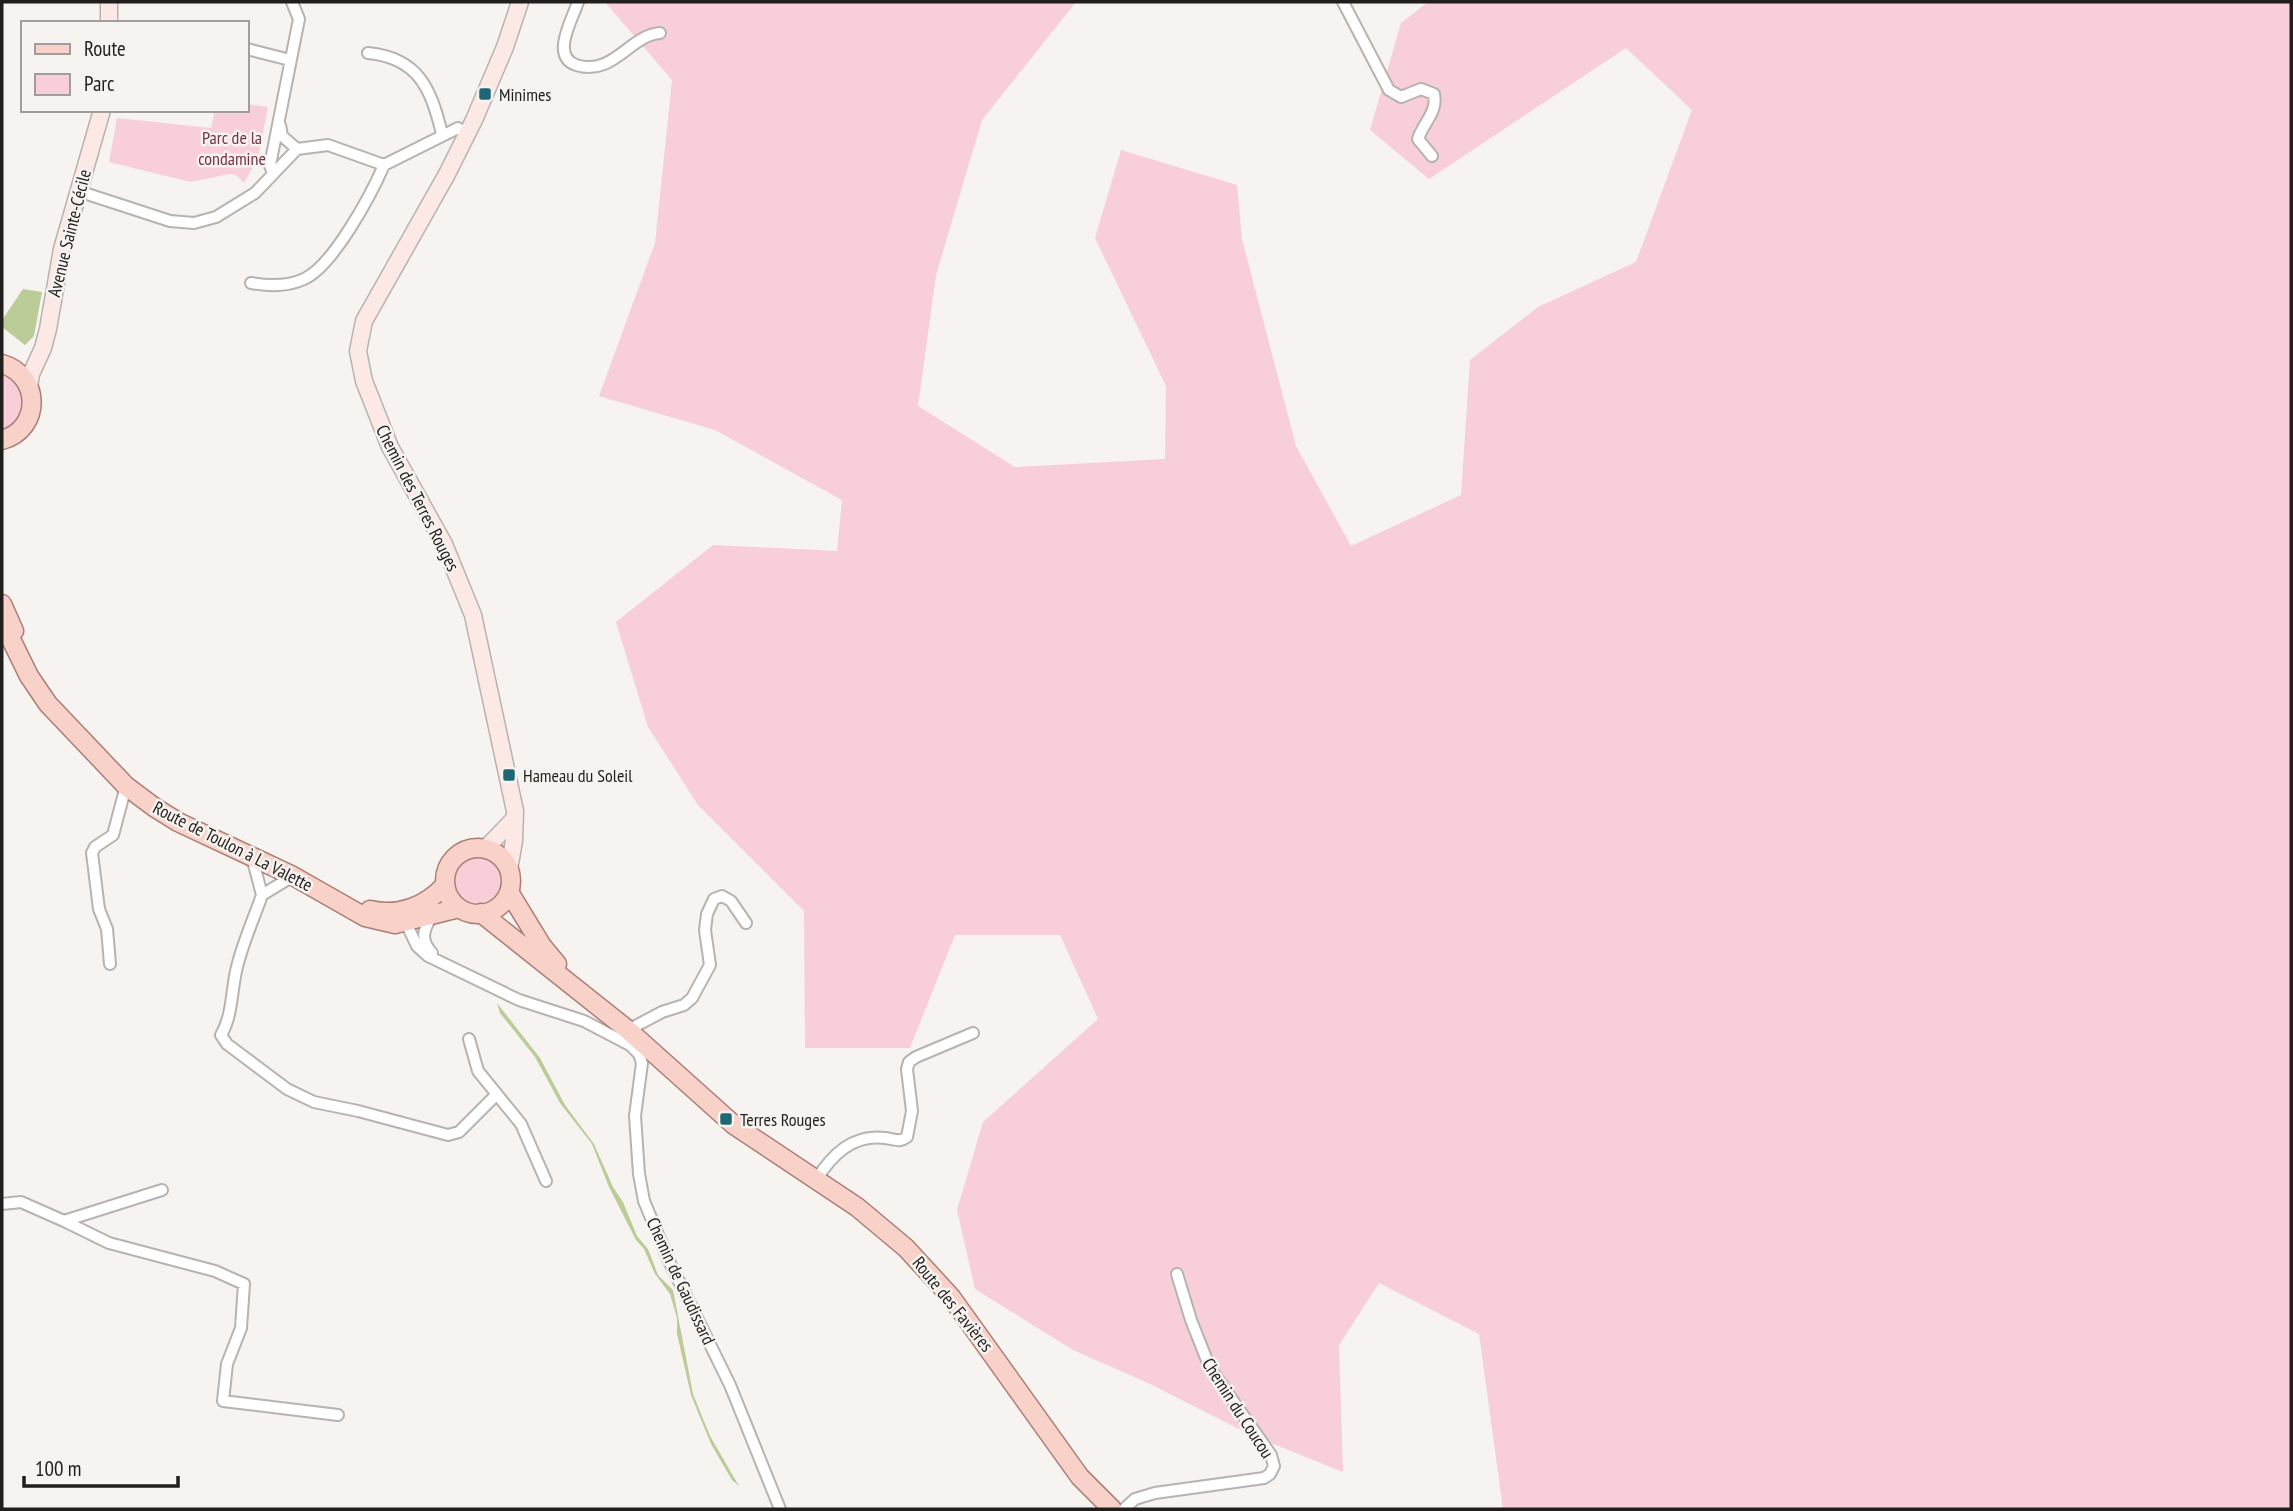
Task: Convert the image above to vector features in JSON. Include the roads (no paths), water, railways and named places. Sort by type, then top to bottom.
[{"type":"main road","points":[[109,21],[110,2]]},
{"type":"main road","name":"Chemin des Terres Rouges","points":[[509,869],[515,818],[509,775],[473,615],[444,544],[390,447],[368,393],[358,356],[360,332],[366,317],[467,133],[505,47],[520,2]]},
{"type":"main road","name":"Avenue Sainte-Cécile","points":[[29,387],[43,348],[57,268],[101,112]]},
{"type":"main road","points":[[4,365],[38,356]]},
{"type":"main road","points":[[3,441],[20,430],[29,418],[33,403],[25,379],[4,365]]},
{"type":"main road","name":"Route de Toulon à La Valette","points":[[2,604],[23,651],[57,706],[123,774],[158,802],[175,813],[291,868],[355,905],[378,912],[459,908]]},
{"type":"main road","name":"Route de Toulon à La Valette","points":[[2,621],[29,676],[48,704],[126,786],[178,822],[293,876],[365,917],[386,923],[406,923],[425,911],[446,885]]},
{"type":"main road","points":[[485,849],[515,818]]},
{"type":"main road","points":[[481,913],[498,907],[509,892],[509,869],[500,856],[485,849],[468,850],[448,867],[446,885],[450,898],[459,908],[481,913],[498,924],[628,1030]]},
{"type":"main road","points":[[509,892],[542,946],[580,990]]},
{"type":"main road","name":"Route des Favières","points":[[628,1030],[734,1125],[874,1220],[936,1278],[994,1353],[1080,1476],[1112,1509]]},
{"type":"street","points":[[273,174],[270,165],[299,19],[292,2]]},
{"type":"street","points":[[579,2],[563,49],[566,59],[573,64],[591,67],[599,65],[624,53],[650,35],[660,33]]},
{"type":"street","points":[[1343,2],[1390,90],[1403,97],[1421,89],[1434,94],[1432,114],[1418,137],[1419,142],[1432,156]]},
{"type":"street","points":[[248,49],[290,60]]},
{"type":"street","points":[[368,53],[388,55],[402,61],[415,74],[433,100],[442,134]]},
{"type":"street","points":[[278,119],[282,136],[296,149]]},
{"type":"street","points":[[251,283],[280,286],[305,279],[323,265],[370,198],[384,165],[442,134],[458,128],[467,133]]},
{"type":"street","points":[[78,191],[170,221],[194,223],[216,217],[255,193],[296,149],[328,145],[384,165]]},
{"type":"street","points":[[110,964],[107,929],[99,909],[92,853],[94,847],[113,835],[126,786]]},
{"type":"street","points":[[252,856],[262,895],[237,964],[226,1027],[221,1035],[227,1044],[287,1089],[314,1102],[448,1135],[459,1132],[497,1094]]},
{"type":"street","points":[[262,895],[293,876]]},
{"type":"street","points":[[628,1030],[662,1012],[684,1005],[692,998],[710,965],[705,930],[707,914],[714,899],[727,897],[746,923]]},
{"type":"street","points":[[425,911],[423,939],[442,963]]},
{"type":"street","points":[[406,923],[417,946],[442,963]]},
{"type":"street","name":"Chemin de Gaudissard","points":[[442,963],[519,1000],[584,1021],[630,1045],[639,1054],[642,1063],[635,1116],[639,1174],[644,1200],[669,1261],[730,1385],[777,1508]]},
{"type":"street","points":[[816,1181],[834,1156],[853,1143],[881,1138],[900,1141],[907,1137],[912,1111],[907,1069],[909,1062],[973,1033]]},
{"type":"street","points":[[469,1039],[478,1071],[522,1124],[546,1181]]},
{"type":"street","points":[[64,1221],[162,1190]]},
{"type":"street","points":[[2,1204],[22,1202],[108,1243],[215,1270],[244,1284],[241,1328],[227,1364],[223,1401],[338,1415]]},
{"type":"street","name":"Chemin du Coucou","points":[[1124,1509],[1135,1499],[1155,1493],[1264,1478],[1272,1472],[1274,1466],[1271,1455],[1210,1368],[1177,1275]]},
{"type":"place","name":"Minimes","points":[[485,94]]},
{"type":"place","name":"Hameau du Soleil","points":[[509,775]]},
{"type":"place","name":"Terres Rouges","points":[[726,1119]]},
{"type":"park label","name":"Parc de la condamine","points":[[232,147]]}]
